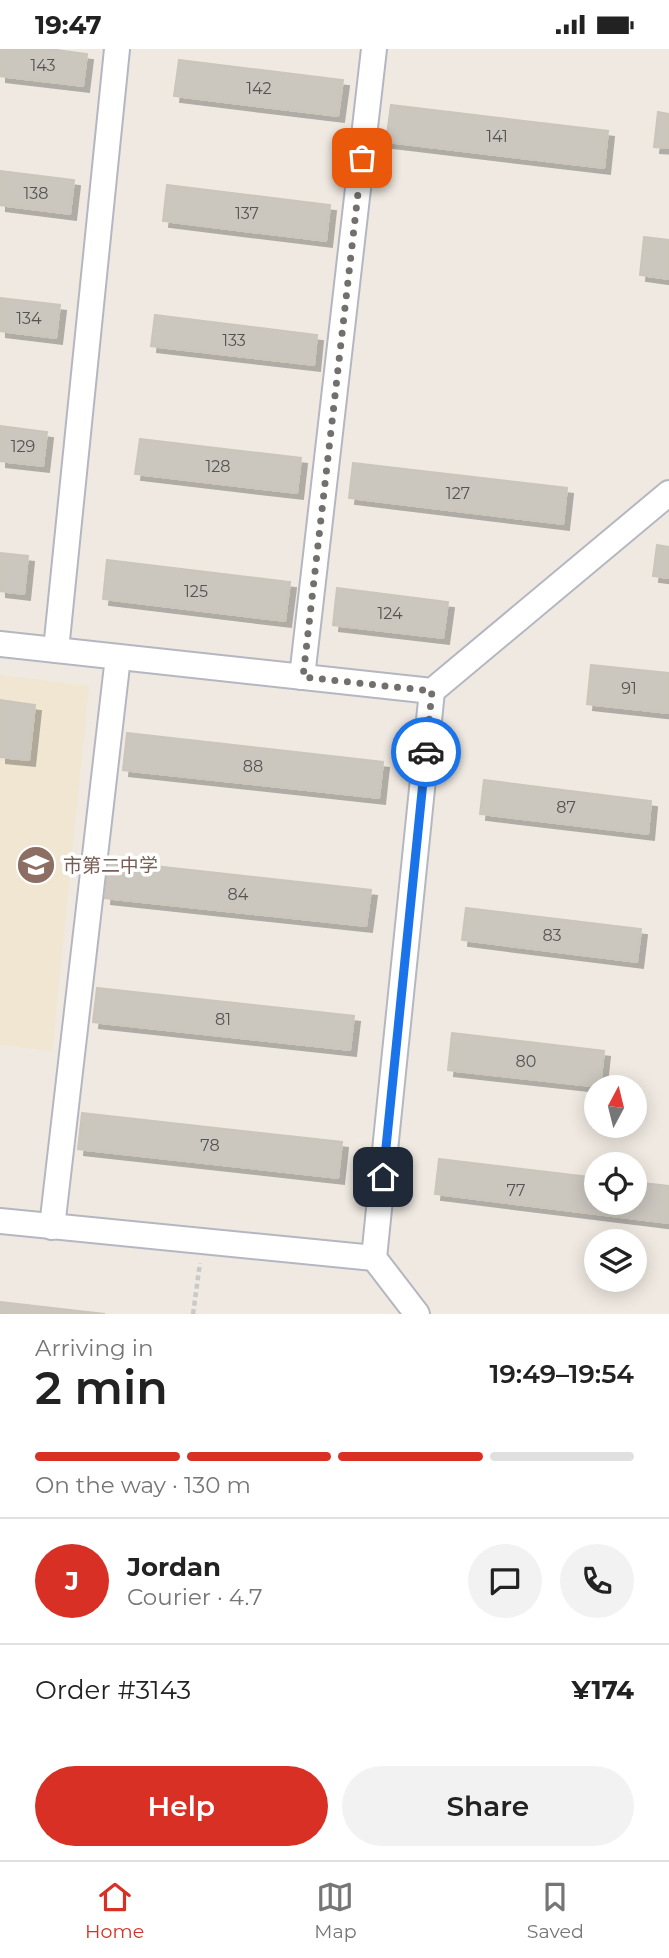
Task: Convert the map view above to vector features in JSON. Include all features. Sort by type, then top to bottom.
[{"type":"street","points":[[56,650],[117,49]]},
{"type":"street","points":[[303,677],[374,49]]},
{"type":"street","points":[[417,1314],[374,1258],[432,691],[669,493]]},
{"type":"street","points":[[0,644],[432,691]]},
{"type":"street","points":[[52,1227],[118,657]]},
{"type":"street","points":[[0,1221],[374,1258]]},
{"type":"path","points":[[193,1314],[203,1241]]},
{"type":"shaded area","name":"市第二中学","points":[[0,675],[89,686],[52,1051],[0,1045]]},
{"type":"building","points":[[0,49],[49,49],[87,54],[83,86],[0,76]]},
{"type":"building","points":[[179,60],[343,80],[338,116],[174,96]]},
{"type":"building","points":[[391,105],[608,131],[604,168],[386,142]]},
{"type":"building","points":[[658,112],[669,114],[669,148],[654,147]]},
{"type":"building","points":[[0,171],[74,180],[70,214],[0,205]]},
{"type":"building","points":[[167,185],[330,205],[326,241],[163,221]]},
{"type":"building","points":[[644,237],[669,240],[669,279],[640,275]]},
{"type":"building","points":[[0,298],[60,305],[56,338],[0,331]]},
{"type":"building","points":[[155,315],[317,335],[314,365],[151,346]]},
{"type":"building","points":[[0,426],[47,432],[43,466],[0,461]]},
{"type":"building","points":[[140,439],[301,458],[297,493],[135,474]]},
{"type":"building","points":[[353,463],[567,488],[563,524],[349,498]]},
{"type":"building","points":[[657,545],[669,547],[669,578],[653,576]]},
{"type":"building","points":[[0,553],[28,556],[24,594],[0,591]]},
{"type":"building","points":[[107,560],[290,582],[285,621],[103,599]]},
{"type":"building","points":[[337,588],[448,602],[443,638],[333,625]]},
{"type":"building","points":[[591,665],[669,673],[669,713],[587,704]]},
{"type":"building","points":[[0,700],[35,705],[29,760],[0,757]]},
{"type":"building","points":[[127,733],[383,762],[379,798],[123,770]]},
{"type":"building","points":[[484,780],[651,801],[648,834],[480,814]]},
{"type":"building","points":[[109,861],[371,890],[366,926],[105,898]]},
{"type":"building","points":[[466,908],[641,929],[637,962],[462,940]]},
{"type":"building","points":[[97,988],[354,1016],[350,1050],[93,1022]]},
{"type":"building","points":[[452,1033],[604,1051],[601,1075],[584,1075],[584,1085],[448,1070]]},
{"type":"building","points":[[82,1113],[342,1142],[338,1178],[78,1149]]},
{"type":"building","points":[[439,1159],[584,1176],[584,1212],[435,1194]]},
{"type":"building","points":[[647,1183],[669,1186],[669,1223],[604,1215],[647,1215]]},
{"type":"building","points":[[0,1302],[105,1314],[0,1314]]},
{"type":"way so far","points":[[362,158],[303,677],[432,691],[426,752]]},
{"type":"place","name":"市第二中学","points":[[36,865]]},
{"type":"route","points":[[383,1177],[426,752]]}]
